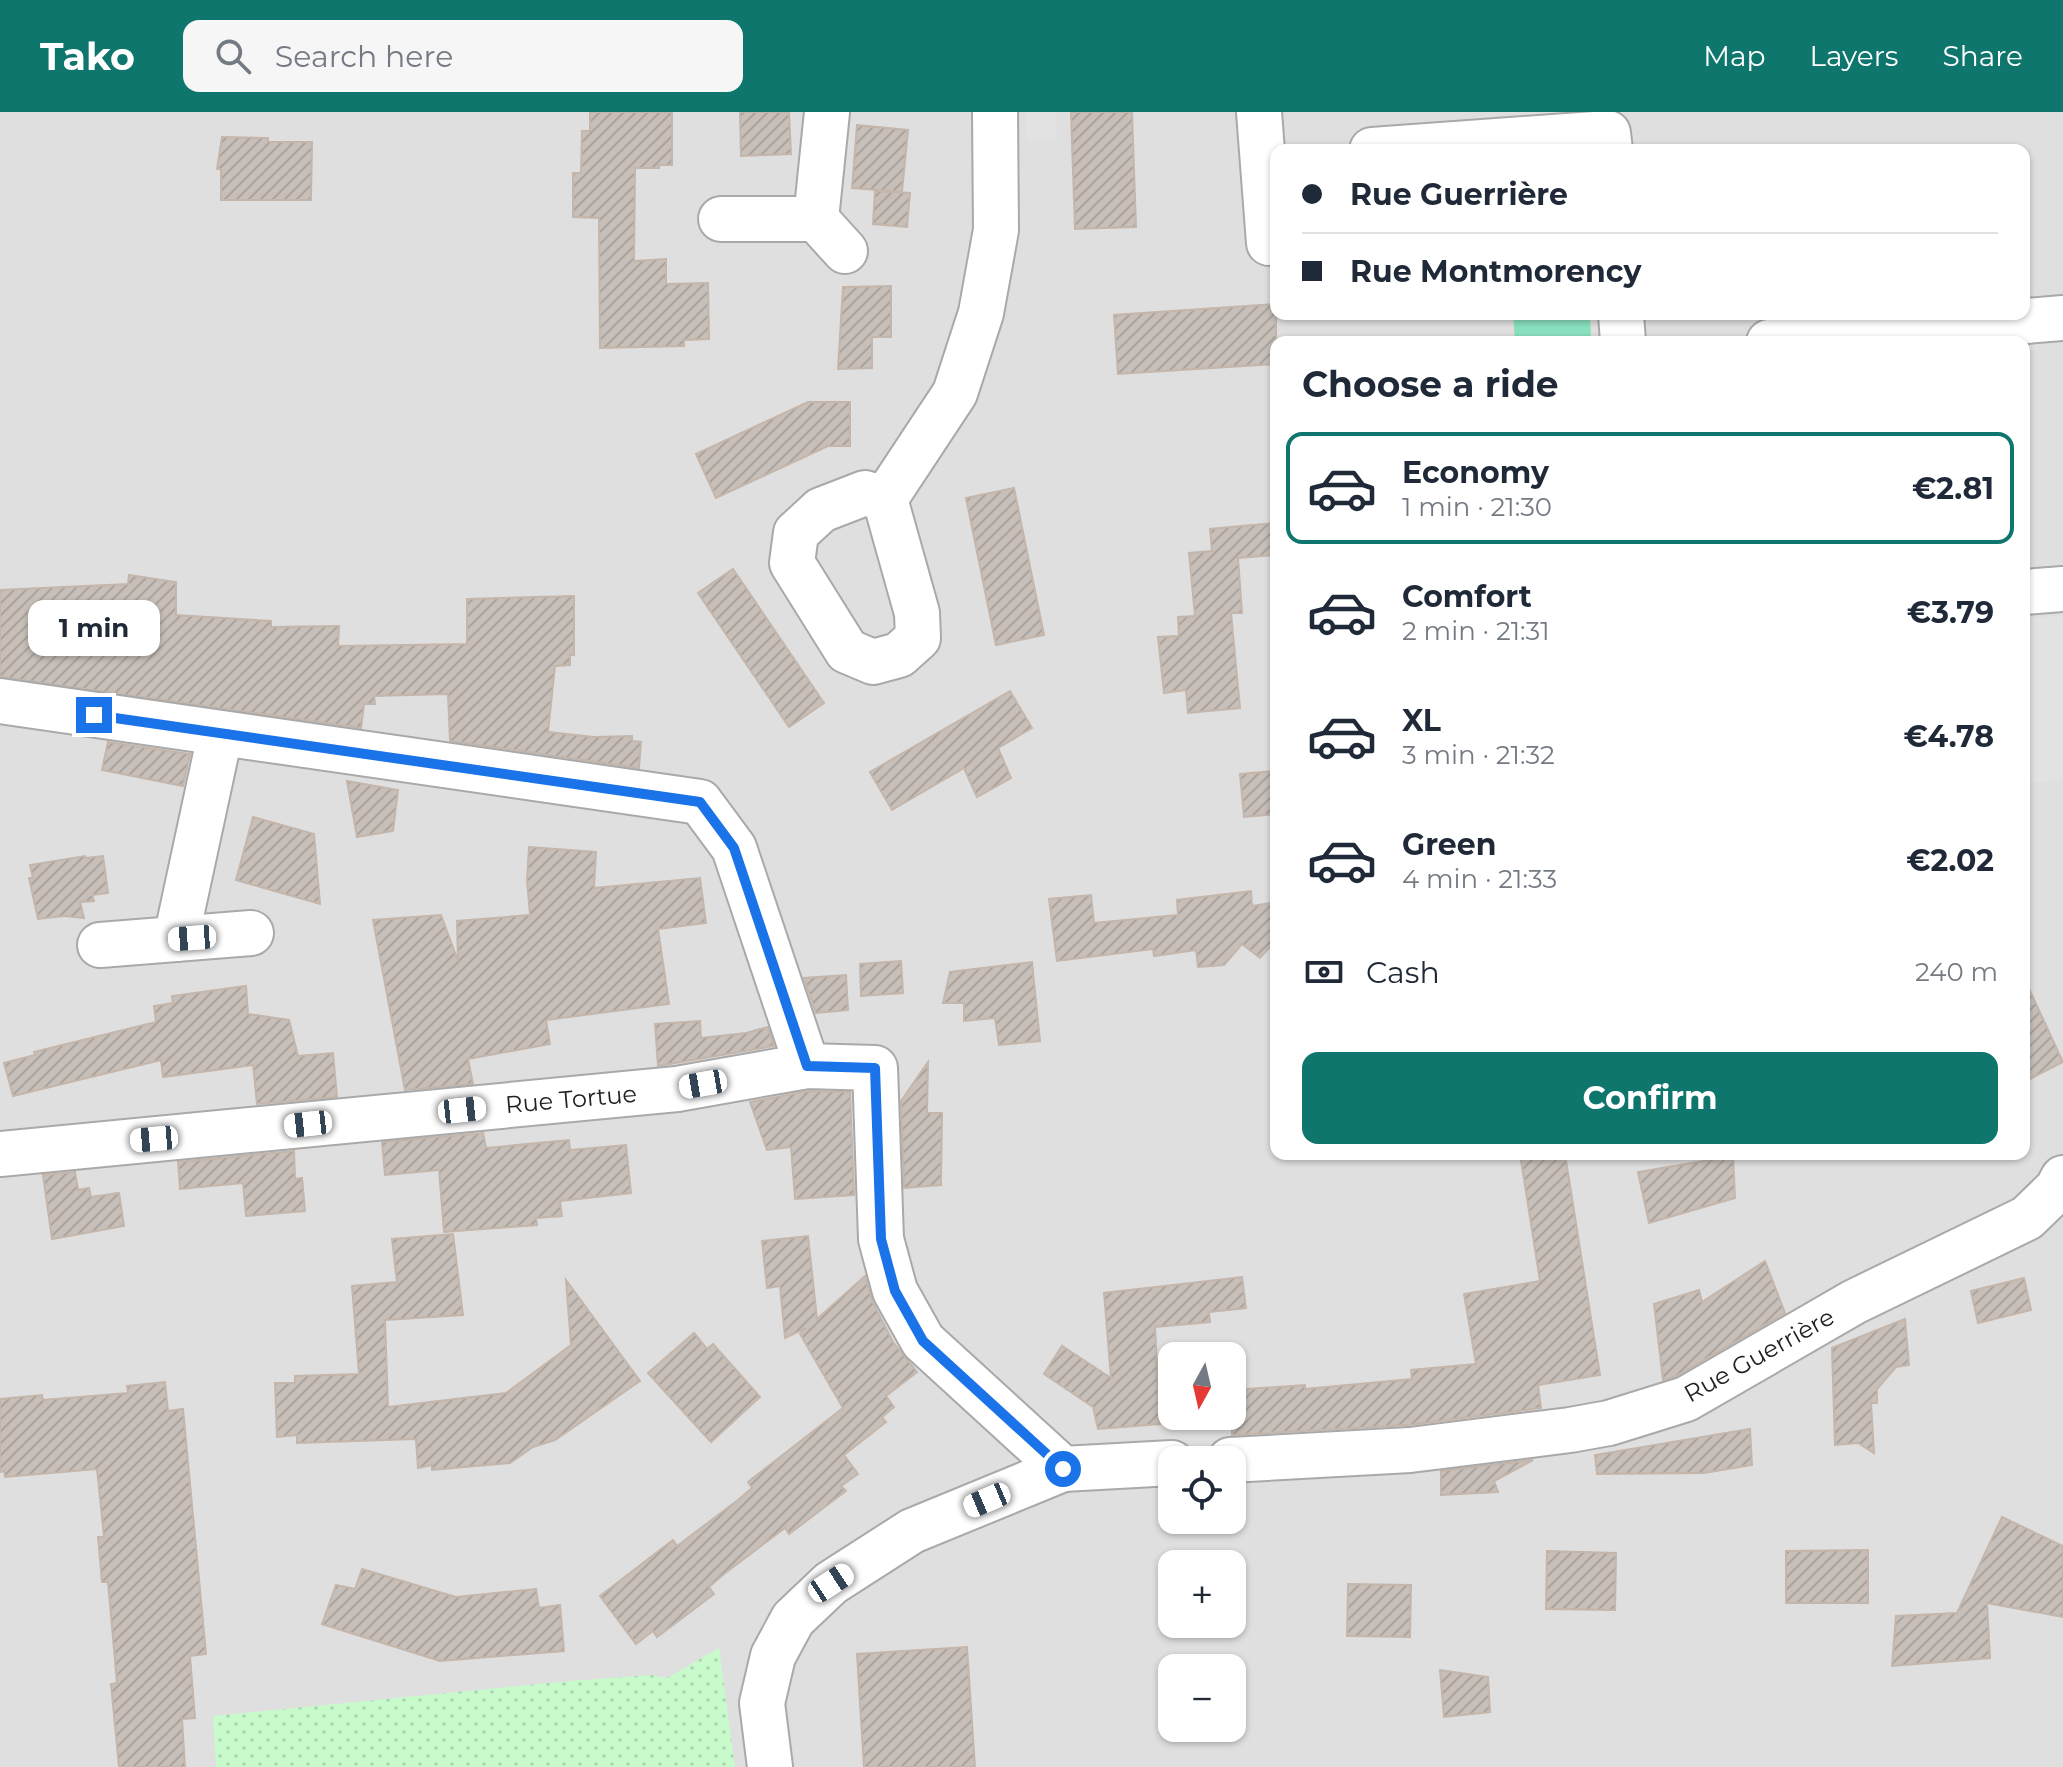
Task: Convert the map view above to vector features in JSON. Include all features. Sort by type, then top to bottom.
[{"type":"street","points":[[816,219],[827,112]]},
{"type":"street","points":[[885,499],[955,393],[981,313],[996,230],[995,112]]},
{"type":"street","points":[[1259,112],[1269,157],[1270,243]]},
{"type":"street","points":[[1455,144],[1608,133],[1609,144]]},
{"type":"street","points":[[721,219],[816,219],[845,251]]},
{"type":"street","points":[[1842,336],[2063,318]]},
{"type":"street","points":[[2030,592],[2063,589]]},
{"type":"street","points":[[0,701],[700,802],[734,848],[807,1066],[875,1068],[881,1239],[895,1291],[923,1341],[1063,1469]]},
{"type":"street","points":[[176,939],[220,735]]},
{"type":"street","points":[[100,945],[251,933]]},
{"type":"street","name":"Rue Tortue","points":[[0,1154],[677,1089],[807,1066]]},
{"type":"street","name":"Rue Guerrière","points":[[1246,1459],[1410,1450],[1570,1430],[1609,1423],[1686,1399],[1854,1302],[2027,1218],[2057,1189],[2063,1178]]},
{"type":"street","points":[[770,1767],[762,1703],[773,1656],[793,1619],[831,1583],[912,1531],[1063,1469],[1158,1464]]},
{"type":"shaded area","points":[[0,112],[2063,112],[2063,1767],[0,1767]]},
{"type":"shaded area","points":[[1025,112],[1055,112],[1056,140],[1026,141]]},
{"type":"shaded area","points":[[2063,616],[2063,781],[2030,782],[2030,619]]},
{"type":"green space","points":[[1513,320],[1590,320],[1591,336],[1515,336]]},
{"type":"green space","points":[[719,1648],[735,1767],[216,1767],[213,1716],[569,1681],[652,1675],[667,1678]]},
{"type":"building","points":[[590,112],[672,112],[672,165],[635,168],[634,261],[666,259],[666,284],[708,283],[709,339],[684,340],[684,346],[600,348],[599,218],[573,217],[573,173],[581,173],[582,131],[590,131]]},
{"type":"building","points":[[740,112],[789,112],[791,154],[741,156]]},
{"type":"building","points":[[1071,112],[1132,112],[1136,227],[1075,229]]},
{"type":"building","points":[[857,125],[908,130],[902,192],[852,188]]},
{"type":"building","points":[[222,137],[268,138],[268,142],[312,142],[311,200],[221,200],[221,169],[217,169]]},
{"type":"building","points":[[875,191],[910,193],[907,227],[873,224]]},
{"type":"building","points":[[891,286],[891,337],[872,337],[872,368],[838,369],[843,287]]},
{"type":"building","points":[[1270,304],[1270,320],[1276,320],[1276,336],[1270,336],[1270,364],[1118,374],[1114,315]]},
{"type":"building","points":[[808,402],[850,402],[850,446],[828,446],[716,498],[696,454]]},
{"type":"building","points":[[1014,488],[1044,635],[996,645],[966,498]]},
{"type":"building","points":[[1270,524],[1270,555],[1238,558],[1242,613],[1231,613],[1240,708],[1188,713],[1186,690],[1164,693],[1158,637],[1179,636],[1178,617],[1195,616],[1189,553],[1212,551],[1210,529]]},
{"type":"building","points":[[733,569],[824,703],[789,727],[698,593]]},
{"type":"building","points":[[129,575],[176,582],[176,615],[271,621],[271,627],[339,626],[338,646],[467,644],[467,599],[574,596],[574,655],[570,655],[570,665],[555,666],[548,732],[594,737],[632,736],[632,741],[641,742],[639,768],[450,741],[448,694],[374,696],[375,704],[364,704],[361,728],[0,677],[0,590],[128,584]]},
{"type":"building","points":[[1010,691],[1032,728],[998,748],[1011,778],[977,797],[964,768],[892,810],[870,772]]},
{"type":"building","points":[[108,742],[190,754],[183,786],[102,770]]},
{"type":"building","points":[[1270,772],[1270,815],[1244,817],[1240,774]]},
{"type":"building","points":[[347,781],[398,790],[393,831],[357,837]]},
{"type":"building","points":[[253,817],[314,834],[320,904],[236,880]]},
{"type":"building","points":[[529,847],[596,852],[594,888],[700,878],[706,923],[658,929],[669,1004],[546,1020],[550,1044],[468,1059],[473,1084],[405,1090],[373,920],[441,915],[458,961],[457,921],[530,915],[527,880]]},
{"type":"building","points":[[103,856],[108,893],[92,895],[94,901],[80,902],[84,918],[64,916],[38,919],[29,878],[33,878],[30,865]]},
{"type":"building","points":[[1251,891],[1252,906],[1270,903],[1270,947],[1260,958],[1242,944],[1224,965],[1198,967],[1196,950],[1154,956],[1153,949],[1057,961],[1049,899],[1091,895],[1094,923],[1178,915],[1177,900]]},
{"type":"building","points":[[901,961],[903,993],[861,996],[860,964]]},
{"type":"building","points":[[1032,962],[1040,1041],[999,1045],[995,1018],[964,1021],[964,1003],[943,1003],[950,972]]},
{"type":"building","points":[[846,975],[848,1010],[816,1013],[804,978]]},
{"type":"building","points":[[246,986],[248,1014],[289,1020],[298,1056],[333,1053],[337,1097],[257,1104],[253,1065],[163,1077],[161,1060],[13,1096],[4,1063],[35,1055],[34,1052],[156,1022],[154,1006],[173,1003],[172,996]]},
{"type":"building","points":[[2030,991],[2063,1062],[2030,1079]]},
{"type":"building","points":[[700,1021],[701,1038],[768,1027],[774,1046],[658,1066],[655,1024]]},
{"type":"building","points":[[928,1062],[927,1113],[942,1113],[941,1185],[904,1188],[901,1101]]},
{"type":"building","points":[[809,1091],[850,1092],[854,1195],[795,1199],[791,1147],[767,1150],[750,1102]]},
{"type":"building","points":[[483,1133],[486,1148],[569,1140],[570,1150],[626,1145],[631,1193],[560,1201],[562,1216],[536,1218],[537,1225],[444,1232],[439,1170],[385,1175],[382,1142]]},
{"type":"building","points":[[294,1151],[295,1179],[302,1178],[305,1211],[246,1216],[243,1183],[180,1189],[178,1162]]},
{"type":"building","points":[[1521,1160],[1566,1160],[1600,1375],[1538,1385],[1541,1408],[1408,1425],[1232,1435],[1232,1430],[1246,1430],[1246,1389],[1305,1385],[1305,1389],[1412,1379],[1411,1370],[1476,1364],[1464,1294],[1540,1281]]},
{"type":"building","points":[[1709,1160],[1733,1160],[1735,1198],[1649,1223],[1638,1172]]},
{"type":"building","points":[[75,1172],[78,1190],[89,1188],[91,1197],[119,1193],[124,1226],[52,1239],[43,1175]]},
{"type":"building","points":[[453,1234],[463,1315],[385,1320],[388,1407],[506,1393],[571,1345],[566,1280],[640,1381],[555,1440],[533,1447],[510,1463],[432,1470],[432,1465],[418,1468],[416,1439],[297,1443],[297,1435],[277,1437],[275,1383],[295,1383],[295,1376],[359,1374],[352,1286],[397,1282],[392,1239]]},
{"type":"building","points":[[808,1236],[817,1319],[865,1276],[873,1303],[893,1342],[917,1372],[886,1396],[894,1407],[882,1417],[886,1422],[844,1455],[858,1474],[841,1486],[846,1491],[789,1534],[785,1528],[724,1574],[709,1587],[714,1594],[657,1637],[653,1631],[636,1644],[600,1596],[673,1540],[677,1546],[738,1500],[752,1488],[748,1482],[843,1408],[800,1334],[806,1328],[785,1338],[780,1286],[767,1288],[762,1241]]},
{"type":"building","points":[[1765,1261],[1785,1313],[1676,1376],[1663,1380],[1654,1304],[1699,1290],[1702,1302]]},
{"type":"building","points":[[1242,1277],[1246,1308],[1209,1312],[1210,1322],[1155,1327],[1158,1424],[1098,1429],[1093,1407],[1044,1374],[1062,1346],[1111,1378],[1104,1293]]},
{"type":"building","points":[[2024,1278],[2031,1310],[1978,1323],[1971,1291]]},
{"type":"building","points":[[1905,1319],[1909,1365],[1896,1367],[1877,1389],[1877,1403],[1871,1403],[1874,1453],[1858,1443],[1835,1445],[1832,1348]]},
{"type":"building","points":[[694,1333],[707,1349],[713,1344],[760,1397],[711,1442],[648,1373]]},
{"type":"building","points":[[165,1382],[168,1411],[183,1409],[206,1654],[190,1656],[195,1718],[182,1719],[185,1767],[119,1767],[111,1684],[117,1683],[108,1582],[102,1582],[98,1537],[104,1537],[97,1469],[5,1477],[4,1471],[0,1472],[0,1399],[42,1395],[43,1400],[128,1393],[127,1386]]},
{"type":"building","points":[[1750,1429],[1752,1465],[1704,1473],[1597,1474],[1595,1455]]},
{"type":"building","points":[[1533,1460],[1494,1481],[1498,1492],[1441,1495],[1441,1471]]},
{"type":"building","points":[[2002,1517],[2063,1546],[2063,1617],[1987,1603],[1990,1658],[1892,1666],[1896,1616],[1957,1613]]},
{"type":"building","points":[[1868,1550],[1868,1603],[1786,1603],[1786,1551]]},
{"type":"building","points":[[1547,1551],[1616,1553],[1615,1610],[1546,1609]]},
{"type":"building","points":[[362,1569],[456,1597],[536,1589],[539,1608],[560,1605],[564,1651],[440,1661],[322,1624],[336,1585],[355,1589]]},
{"type":"building","points":[[1348,1584],[1411,1585],[1410,1637],[1347,1636]]},
{"type":"building","points":[[967,1647],[975,1767],[864,1767],[857,1654]]},
{"type":"building","points":[[1440,1670],[1488,1677],[1490,1712],[1444,1717]]},
{"type":"route","points":[[94,715],[700,802],[734,848],[807,1066],[875,1068],[881,1239],[895,1291],[923,1341],[1063,1469]]}]
